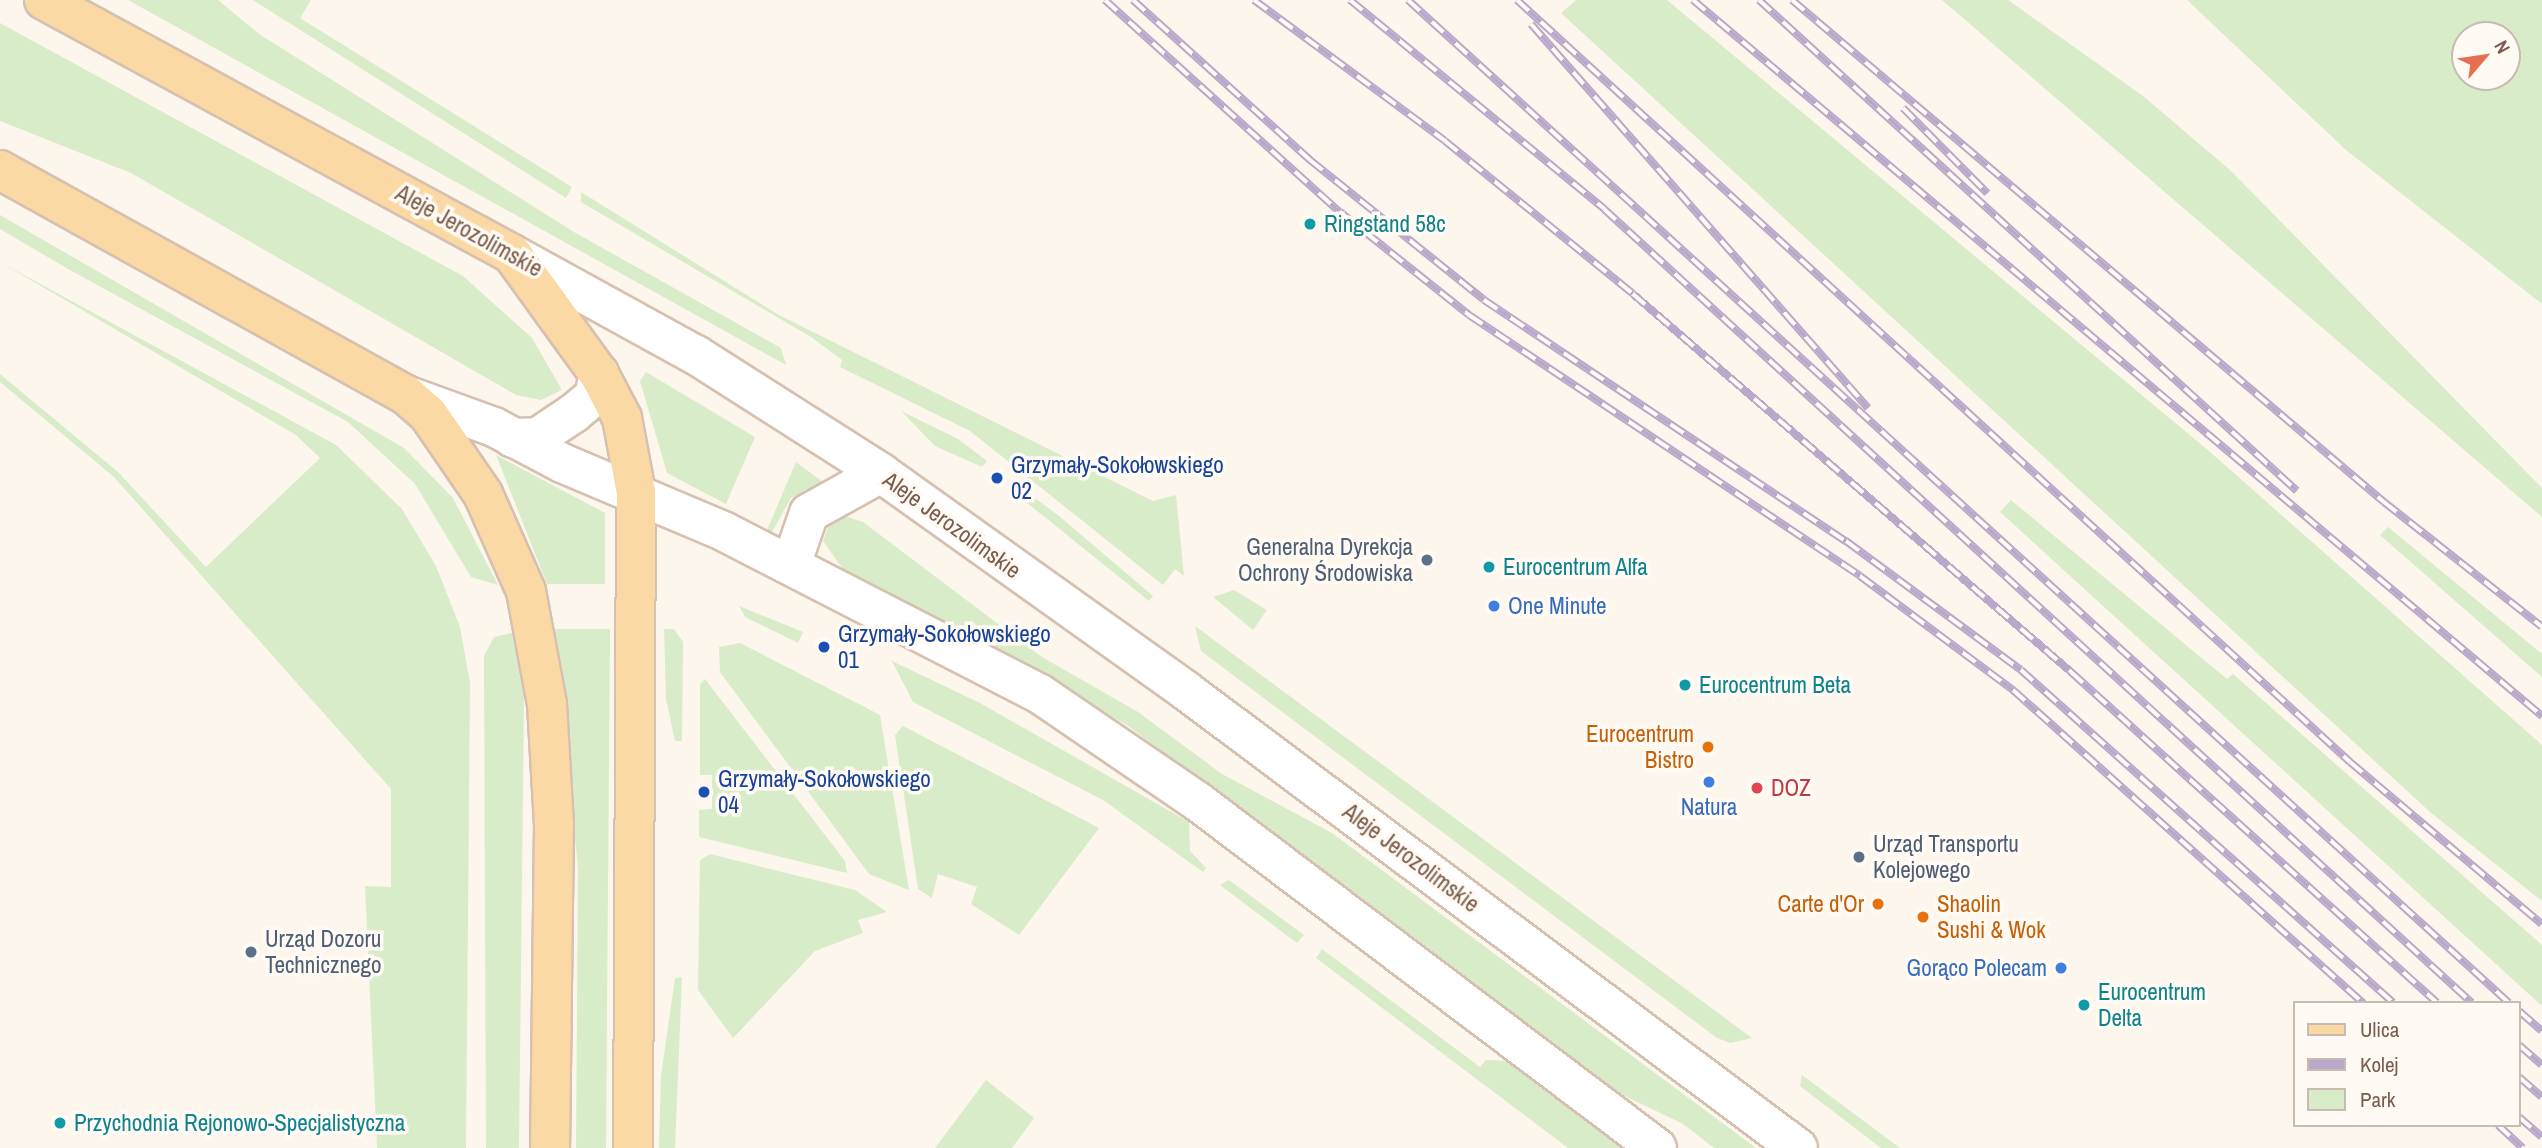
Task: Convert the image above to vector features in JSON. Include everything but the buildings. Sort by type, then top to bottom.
[{"type":"main road","name":"Aleje Jerozolimskie","points":[[44,0],[696,355],[881,473],[1196,698],[1798,1148]]},
{"type":"main road","points":[[0,170],[406,395],[513,438],[791,565],[1040,694],[1098,730],[1657,1148]]},
{"type":"main road","points":[[512,254],[599,374],[622,418],[636,493],[633,1148]]},
{"type":"main road","points":[[513,438],[538,437],[574,413],[594,396],[599,374]]},
{"type":"main road","points":[[406,395],[428,414],[483,494],[532,611],[547,704],[554,825],[550,1148]]},
{"type":"main road","points":[[791,565],[809,513],[881,473]]},
{"type":"green space","points":[[128,0],[218,0],[259,34],[574,232],[781,348],[786,365]]},
{"type":"green space","points":[[253,0],[311,0],[300,18],[572,187],[566,198]]},
{"type":"green space","points":[[1576,0],[1667,0],[2209,451],[2542,745],[2542,901],[2430,812],[1561,13]]},
{"type":"green space","points":[[1942,0],[2008,0],[2143,96],[2230,170],[2542,488],[2542,517]]},
{"type":"green space","points":[[2187,0],[2542,0],[2542,304],[2346,150]]},
{"type":"green space","points":[[0,23],[463,276],[532,338],[562,390],[541,400],[516,395],[131,173],[0,121]]},
{"type":"green space","points":[[581,192],[779,315],[1153,501],[1176,495],[1184,576],[1175,569],[1163,585],[970,431],[840,367],[842,360],[811,337],[581,202]]},
{"type":"green space","points":[[0,215],[404,448],[453,498],[498,585],[471,577],[415,484],[348,422],[0,229]]},
{"type":"green space","points":[[0,262],[336,445],[402,509],[436,566],[460,627],[470,683],[466,1148],[377,1148],[365,886],[391,887],[391,789],[114,477],[0,382],[0,374],[118,472],[206,567],[320,458],[296,435]]},
{"type":"green space","points":[[646,372],[755,437],[726,504],[667,473],[640,381]]},
{"type":"green space","points":[[901,411],[958,439],[987,461],[982,467],[935,446]]},
{"type":"green space","points":[[496,455],[605,513],[605,584],[547,584]]},
{"type":"green space","points":[[796,462],[824,483],[791,498],[772,532],[767,530]]},
{"type":"green space","points":[[1016,484],[1059,516],[1153,596],[1149,601],[1011,490]]},
{"type":"green space","points":[[2011,500],[2227,679],[2233,674],[2542,945],[2542,1006],[2000,512]]},
{"type":"green space","points":[[844,516],[863,522],[1042,657],[1138,712],[1222,774],[1332,833],[1756,1148],[1714,1148],[1683,1124],[1600,1084],[1127,725],[843,569],[823,541],[830,522]]},
{"type":"green space","points":[[2388,527],[2542,654],[2542,677],[2380,535]]},
{"type":"green space","points":[[1234,590],[1267,610],[1253,630],[1213,597]]},
{"type":"green space","points":[[739,606],[803,632],[798,643],[745,617]]},
{"type":"green space","points":[[1195,626],[1752,1038],[1730,1043],[1717,1038],[1201,651]]},
{"type":"green space","points":[[555,629],[610,629],[606,1148],[576,1148],[578,869]]},
{"type":"green space","points":[[664,629],[674,629],[683,642],[682,741],[675,741],[666,699]]},
{"type":"green space","points":[[515,632],[524,695],[519,1148],[486,1148],[484,656],[494,637]]},
{"type":"green space","points":[[740,643],[880,715],[909,890],[869,874],[720,672],[719,647]]},
{"type":"green space","points":[[892,661],[980,703],[1189,822],[1190,851],[1206,868],[1203,872],[1103,800],[913,702]]},
{"type":"green space","points":[[705,679],[845,861],[847,873],[699,837],[699,810],[712,809],[712,775],[700,775],[700,684]]},
{"type":"green space","points":[[903,726],[1099,828],[1019,935],[971,904],[977,887],[938,874],[932,898],[918,889],[895,735]]},
{"type":"green space","points":[[710,854],[855,890],[887,912],[858,920],[863,933],[815,951],[733,1038],[698,990],[700,860]]},
{"type":"green space","points":[[1229,880],[1304,935],[1297,943],[1220,885]]},
{"type":"green space","points":[[1322,949],[1480,1067],[1486,1060],[1509,1061],[1624,1148],[1568,1148],[1316,958]]},
{"type":"green space","points":[[682,977],[675,1148],[659,1148],[661,1076],[675,978]]},
{"type":"green space","points":[[1802,1075],[1900,1148],[1881,1148],[1800,1086]]},
{"type":"green space","points":[[986,1080],[1034,1118],[1012,1148],[935,1148]]},
{"type":"railway","points":[[1105,0],[1340,212],[1469,315],[1860,576],[2013,690],[2361,1001]]},
{"type":"railway","points":[[1133,0],[1310,160],[1484,300],[1846,541],[2021,670],[2391,1001]]},
{"type":"railway","points":[[1254,0],[1445,141],[1633,294],[2071,672],[2435,1001]]},
{"type":"railway","points":[[1350,0],[1604,209],[2470,1001]]},
{"type":"railway","points":[[1408,0],[2507,1001]]},
{"type":"railway","points":[[1517,0],[2350,762],[2542,924]]},
{"type":"railway","points":[[1693,0],[2542,716]]},
{"type":"railway","points":[[1759,0],[2297,491]]},
{"type":"railway","points":[[1792,0],[2384,502],[2542,627]]},
{"type":"railway","points":[[1531,24],[1868,408]]},
{"type":"railway","points":[[1903,108],[1987,193]]},
{"type":"railway","points":[[2521,1013],[2542,1031]]},
{"type":"railway","points":[[2521,1047],[2542,1065]]},
{"type":"railway","points":[[2521,1079],[2542,1097]]},
{"type":"railway","points":[[2521,1119],[2542,1137]]},
{"type":"railway","points":[[2500,1127],[2523,1148]]},
{"type":"place","name":"Ringstand 58c","points":[[1310,224]]},
{"type":"place","name":"Grzymały-Sokołowskiego 02","points":[[997,478]]},
{"type":"place","name":"Generalna Dyrekcja Ochrony Środowiska","points":[[1427,560]]},
{"type":"place","name":"Eurocentrum Alfa","points":[[1489,567]]},
{"type":"place","name":"One Minute","points":[[1494,606]]},
{"type":"place","name":"Grzymały-Sokołowskiego 01","points":[[824,647]]},
{"type":"place","name":"Eurocentrum Beta","points":[[1685,685]]},
{"type":"place","name":"Eurocentrum Bistro","points":[[1708,747]]},
{"type":"place","name":"Natura","points":[[1709,782]]},
{"type":"place","name":"DOZ","points":[[1757,788]]},
{"type":"place","name":"Grzymały-Sokołowskiego 04","points":[[704,792]]},
{"type":"place","name":"Urząd Transportu Kolejowego","points":[[1859,857]]},
{"type":"place","name":"Carte d'Or","points":[[1878,904]]},
{"type":"place","name":"Shaolin Sushi & Wok","points":[[1923,917]]},
{"type":"place","name":"Urząd Dozoru Technicznego","points":[[251,952]]},
{"type":"place","name":"Gorąco Polecam","points":[[2061,968]]},
{"type":"place","name":"Eurocentrum Delta","points":[[2084,1005]]},
{"type":"place","name":"Przychodnia Rejonowo-Specjalistyczna","points":[[60,1123]]}]
